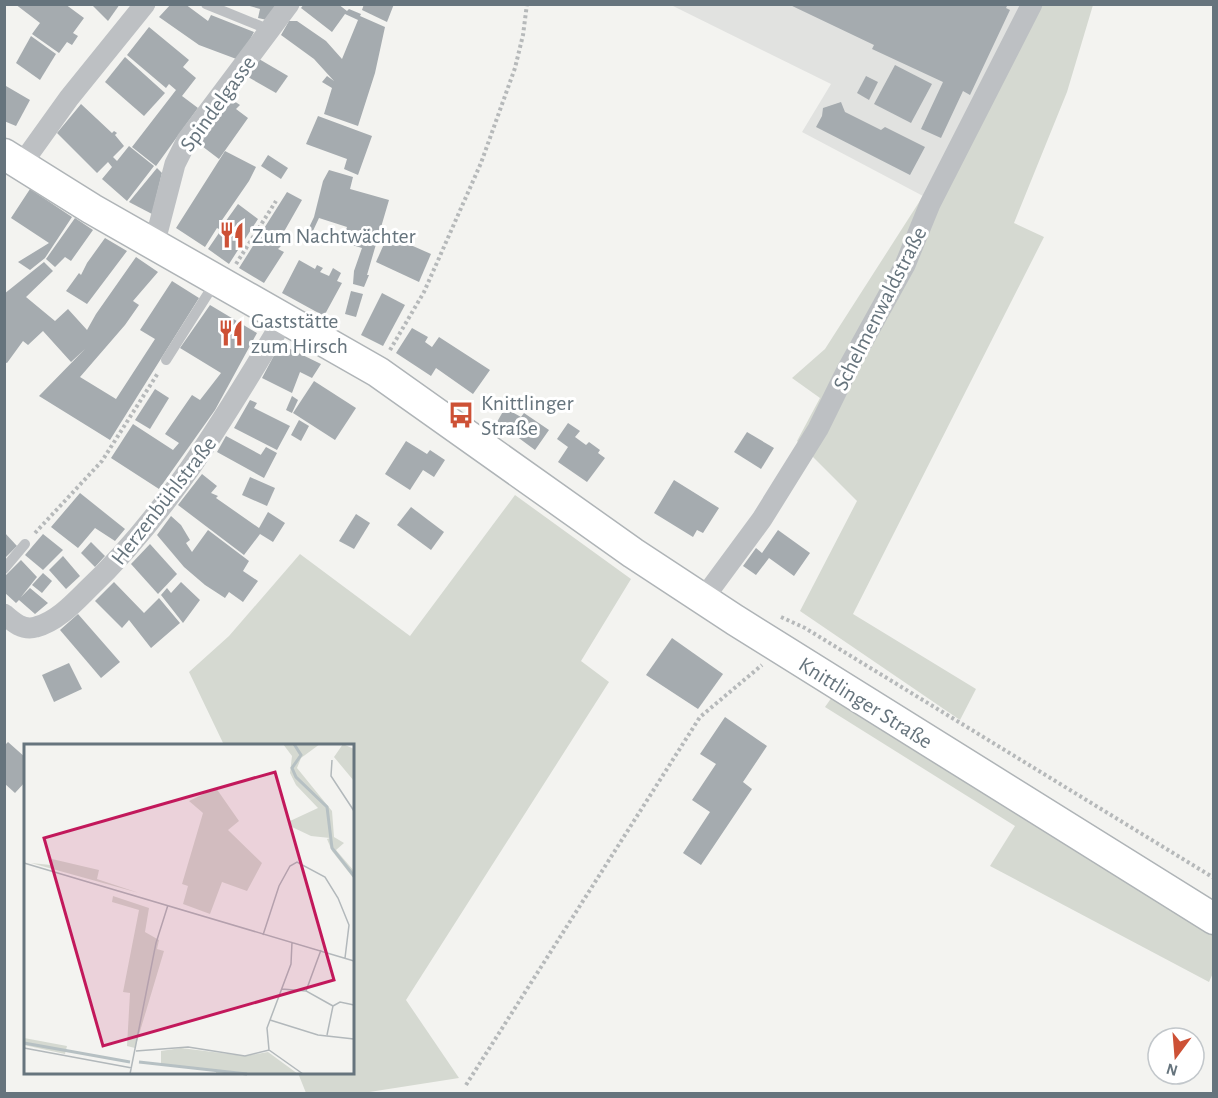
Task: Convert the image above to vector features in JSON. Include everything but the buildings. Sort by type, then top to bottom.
[{"type":"street","points":[[13,159],[69,98],[145,4]]},
{"type":"street","name":"Spindelgasse","points":[[154,245],[180,152],[194,129],[289,4]]},
{"type":"street","name":"Schelmenwaldstraße","points":[[703,599],[762,519],[818,429],[847,370],[905,265],[930,204],[1032,4]]},
{"type":"street","name":"Knittlinger Straße","points":[[13,159],[219,283],[378,372],[633,553],[703,599],[1214,919]]},
{"type":"street","name":"Herzenbühlstraße","points":[[4,614],[25,628],[37,627],[55,618],[109,570],[206,447],[284,319]]},
{"type":"lane","points":[[206,4],[270,30]]},
{"type":"lane","points":[[166,360],[219,283]]},
{"type":"lane","points":[[4,569],[25,544]]},
{"type":"path","points":[[378,372],[424,292],[481,163],[515,68],[527,4]]},
{"type":"path","points":[[219,283],[276,201]]},
{"type":"path","points":[[25,544],[102,461],[166,360]]},
{"type":"path","points":[[805,628],[1214,878]]},
{"type":"path","points":[[466,1084],[700,717],[781,649]]},
{"type":"shaded area","points":[[671,5],[1039,5],[923,196],[802,132],[831,84]]},
{"type":"shaded area","points":[[1039,5],[1093,5],[1067,92],[1014,223],[1044,237],[853,614],[976,689],[960,720],[800,611],[857,501],[797,441],[820,398],[792,378],[825,349],[923,196]]},
{"type":"shaded area","points":[[515,495],[631,579],[581,661],[609,682],[406,1000],[459,1078],[363,1093],[306,1093],[298,1074],[354,1074],[354,744],[224,744],[189,672],[229,636],[300,554],[410,636]]},
{"type":"shaded area","points":[[832,697],[1213,930],[1213,973],[1209,982],[990,866],[1015,826],[825,707]]},
{"type":"place","name":"Zum Nachtwächter","points":[[232,235]]},
{"type":"place","name":"Gaststätte zum Hirsch","points":[[231,333]]},
{"type":"place","name":"Knittlinger Straße","points":[[461,415]]}]
